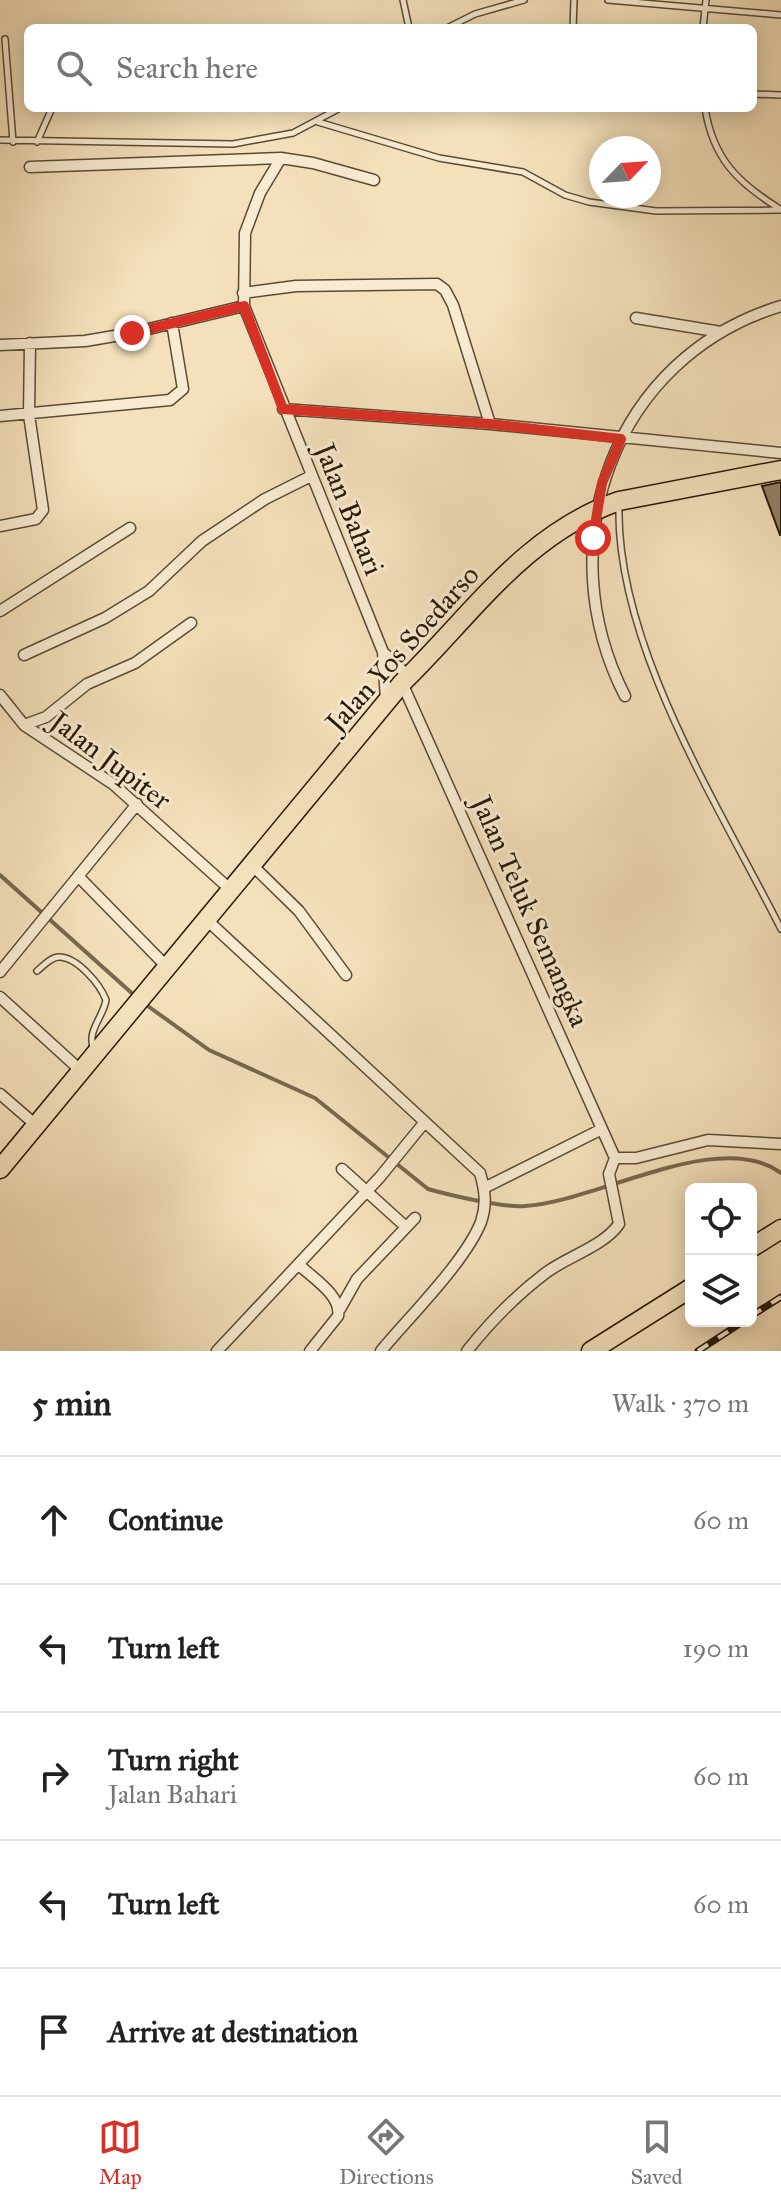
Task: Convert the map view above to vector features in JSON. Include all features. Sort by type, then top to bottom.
[{"type":"highway","name":"Jalan Yos Soedarso","points":[[0,1169],[79,1069],[254,867],[386,703],[472,605],[528,552],[596,509],[619,501],[781,470]]},
{"type":"highway","points":[[757,1244],[781,1229]]},
{"type":"highway","points":[[591,1351],[685,1292]]},
{"type":"street","points":[[30,167],[281,158],[313,163],[374,180]]},
{"type":"street","name":"Jalan Bahari","points":[[281,158],[260,193],[245,233],[244,306],[383,652],[406,680]]},
{"type":"street","points":[[243,293],[296,286],[437,284],[445,290],[453,305],[490,424]]},
{"type":"street","points":[[0,345],[85,341],[244,306]]},
{"type":"street","points":[[625,696],[611,665],[596,609],[593,538],[596,509],[607,468],[621,439],[674,365],[721,332],[781,306]]},
{"type":"street","points":[[636,318],[721,332]]},
{"type":"street","points":[[0,416],[170,400],[179,396],[183,389],[172,323]]},
{"type":"street","points":[[0,526],[42,515],[29,415],[30,343]]},
{"type":"street","points":[[283,409],[490,424],[781,453]]},
{"type":"street","points":[[24,655],[105,618],[149,591],[202,541],[265,499],[311,476]]},
{"type":"street","points":[[0,611],[130,528]]},
{"type":"street","points":[[24,725],[46,717],[87,684],[135,663],[191,623]]},
{"type":"street","name":"Jalan Bahari","points":[[383,652],[386,703]]},
{"type":"street","name":"Jalan Teluk Semangka","points":[[406,680],[600,1130],[615,1158]]},
{"type":"street","name":"Jalan Jupiter","points":[[0,695],[24,725],[80,759],[137,804],[233,892]]},
{"type":"street","points":[[0,972],[137,804]]},
{"type":"street","points":[[254,867],[299,911],[346,975]]},
{"type":"street","points":[[78,876],[168,968]]},
{"type":"street","points":[[208,921],[424,1123],[473,1164],[484,1188],[481,1221],[469,1244],[381,1351]]},
{"type":"street","points":[[0,997],[79,1069]]},
{"type":"street","points":[[0,1094],[37,1126]]},
{"type":"street","points":[[217,1351],[367,1192],[424,1123]]},
{"type":"street","points":[[484,1188],[600,1130]]},
{"type":"street","points":[[467,1351],[520,1294],[571,1256],[613,1232],[619,1224],[609,1174],[615,1158],[636,1158],[708,1140],[781,1144]]},
{"type":"street","points":[[342,1169],[406,1227]]},
{"type":"street","points":[[310,1351],[338,1316],[357,1279],[415,1218]]},
{"type":"street","points":[[299,1265],[335,1299],[340,1309]]},
{"type":"lane","points":[[403,0],[408,24]]},
{"type":"lane","points":[[455,24],[475,14],[524,0]]},
{"type":"lane","points":[[573,24],[574,0]]},
{"type":"lane","points":[[608,0],[781,15]]},
{"type":"lane","points":[[703,24],[706,0]]},
{"type":"lane","points":[[5,39],[13,142]]},
{"type":"lane","points":[[757,94],[781,95]]},
{"type":"lane","points":[[37,142],[50,112]]},
{"type":"lane","points":[[0,140],[233,144],[267,140],[318,122],[334,112]]},
{"type":"lane","points":[[706,112],[709,130],[724,162],[744,186],[781,210]]},
{"type":"lane","points":[[318,122],[439,158],[507,169],[538,178],[565,195],[618,207],[656,211],[781,210]]},
{"type":"lane","points":[[619,501],[618,540],[626,585],[645,648],[677,723],[781,929]]},
{"type":"lane","points":[[37,971],[55,957],[62,957],[82,969],[102,990],[106,1000],[104,1009],[90,1041],[95,1051]]},
{"type":"building","points":[[781,482],[781,535],[780,535],[762,486]]},
{"type":"waterway","points":[[0,875],[135,996]]},
{"type":"waterway","points":[[145,1004],[209,1050],[315,1098],[428,1189],[437,1192],[525,1206],[554,1202],[692,1162],[725,1158],[755,1161],[781,1173]]},
{"type":"railway","points":[[757,1312],[781,1297]]},
{"type":"railway","points":[[698,1351],[735,1327]]},
{"type":"route","points":[[132,333],[244,306],[283,409],[490,424],[621,439],[602,483],[593,538]]}]
